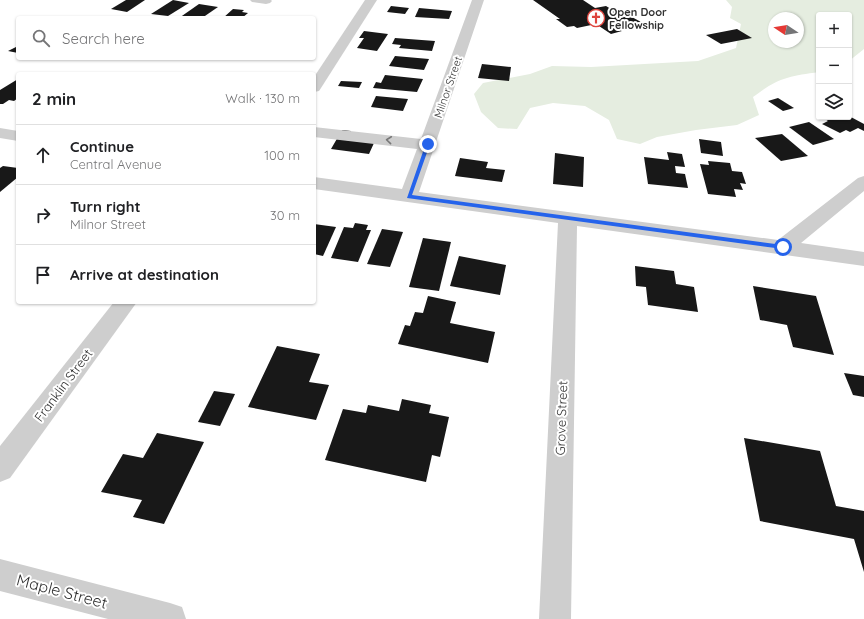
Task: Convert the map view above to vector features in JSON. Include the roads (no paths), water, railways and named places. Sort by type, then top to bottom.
[{"type":"street","points":[[316,85],[371,0]]},
{"type":"street","name":"Milnor Street","points":[[409,196],[478,0]]},
{"type":"street","points":[[0,132],[16,136]]},
{"type":"street","points":[[316,132],[428,144]]},
{"type":"street","points":[[783,247],[864,182]]},
{"type":"street","points":[[316,183],[864,259]]},
{"type":"street","name":"Grove Street","points":[[554,619],[568,217]]},
{"type":"street","name":"Franklin Street","points":[[0,468],[124,304]]},
{"type":"street","name":"Maple Street","points":[[0,575],[170,619]]},
{"type":"place","name":"Open Door Fellowship","points":[[596,18]]}]
